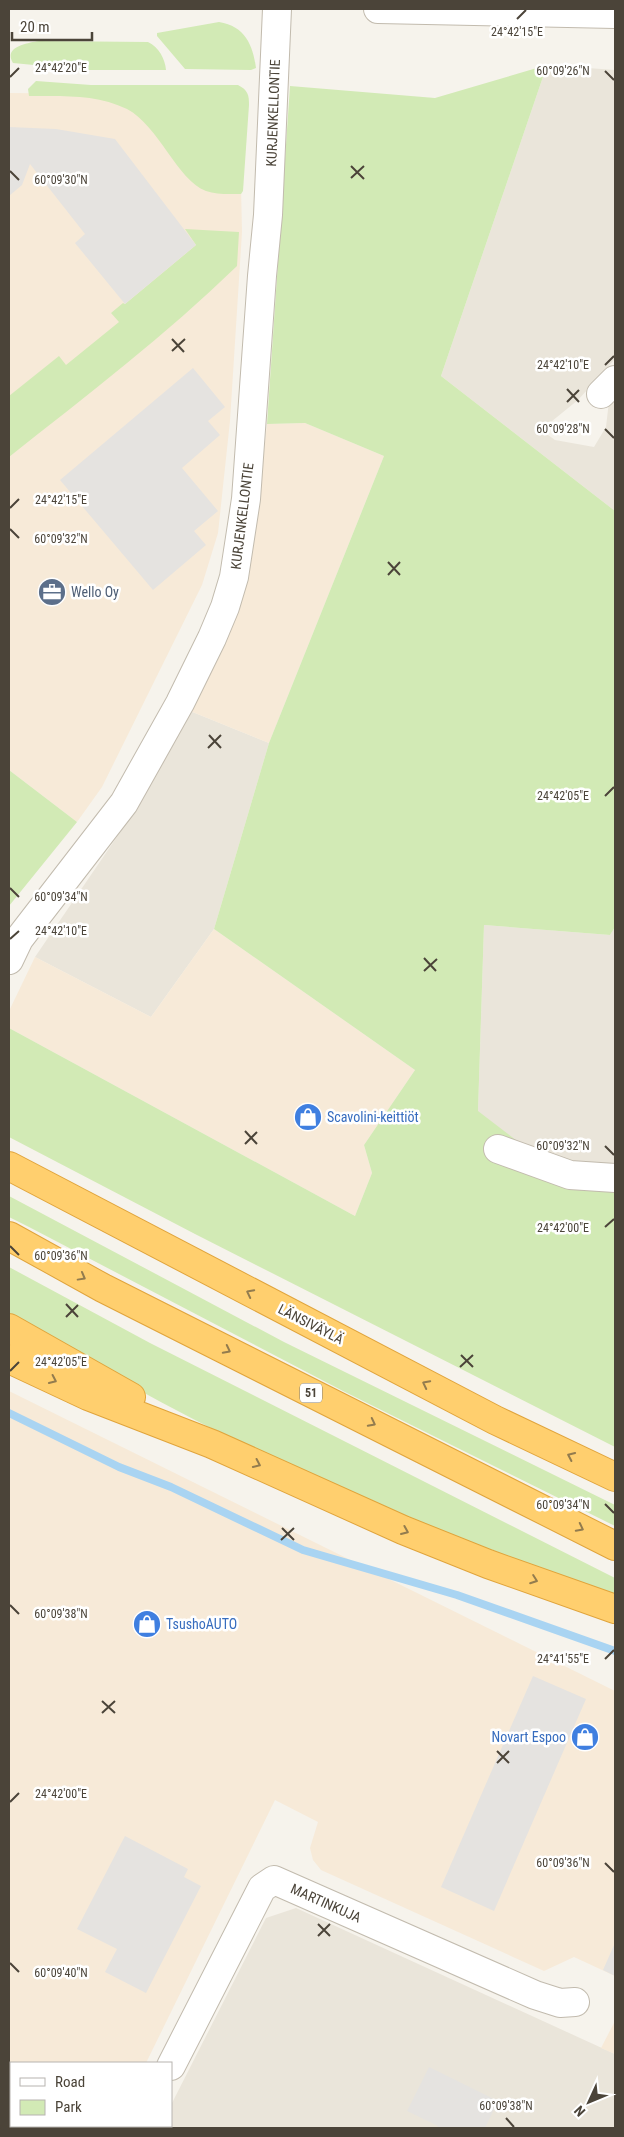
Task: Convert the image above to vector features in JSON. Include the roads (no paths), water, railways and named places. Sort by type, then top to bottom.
[{"type":"highway","points":[[9,1156],[130,1230]]},
{"type":"highway","name":"LÄNSIVÄYLÄ","points":[[9,1166],[495,1420],[615,1477]]},
{"type":"highway","name":"51","points":[[9,1236],[111,1292],[615,1546]]},
{"type":"highway","points":[[9,1328],[212,1444]]},
{"type":"highway","points":[[9,1359],[88,1396],[212,1444],[403,1530],[488,1564],[615,1609]]},
{"type":"street","name":"KURJENKELLONTIE","points":[[9,960],[19,939],[124,803],[196,671],[225,607],[234,577],[246,499],[268,215],[277,9]]},
{"type":"street","points":[[378,9],[615,14]]},
{"type":"street","points":[[498,1149],[570,1175],[615,1178]]},
{"type":"street","name":"MARTINKUJA","points":[[172,2064],[262,1888],[274,1880],[534,1995],[560,2003],[575,2002]]},
{"type":"waterway","points":[[9,1413],[119,1467],[171,1487],[303,1550],[457,1595],[615,1651]]},
{"type":"place","name":"Wello Oy","points":[[52,592]]},
{"type":"place","name":"Scavolini-keittiöt","points":[[308,1117]]},
{"type":"place","name":"TsushoAUTO","points":[[147,1624]]},
{"type":"place","name":"Novart Espoo","points":[[585,1737]]}]
